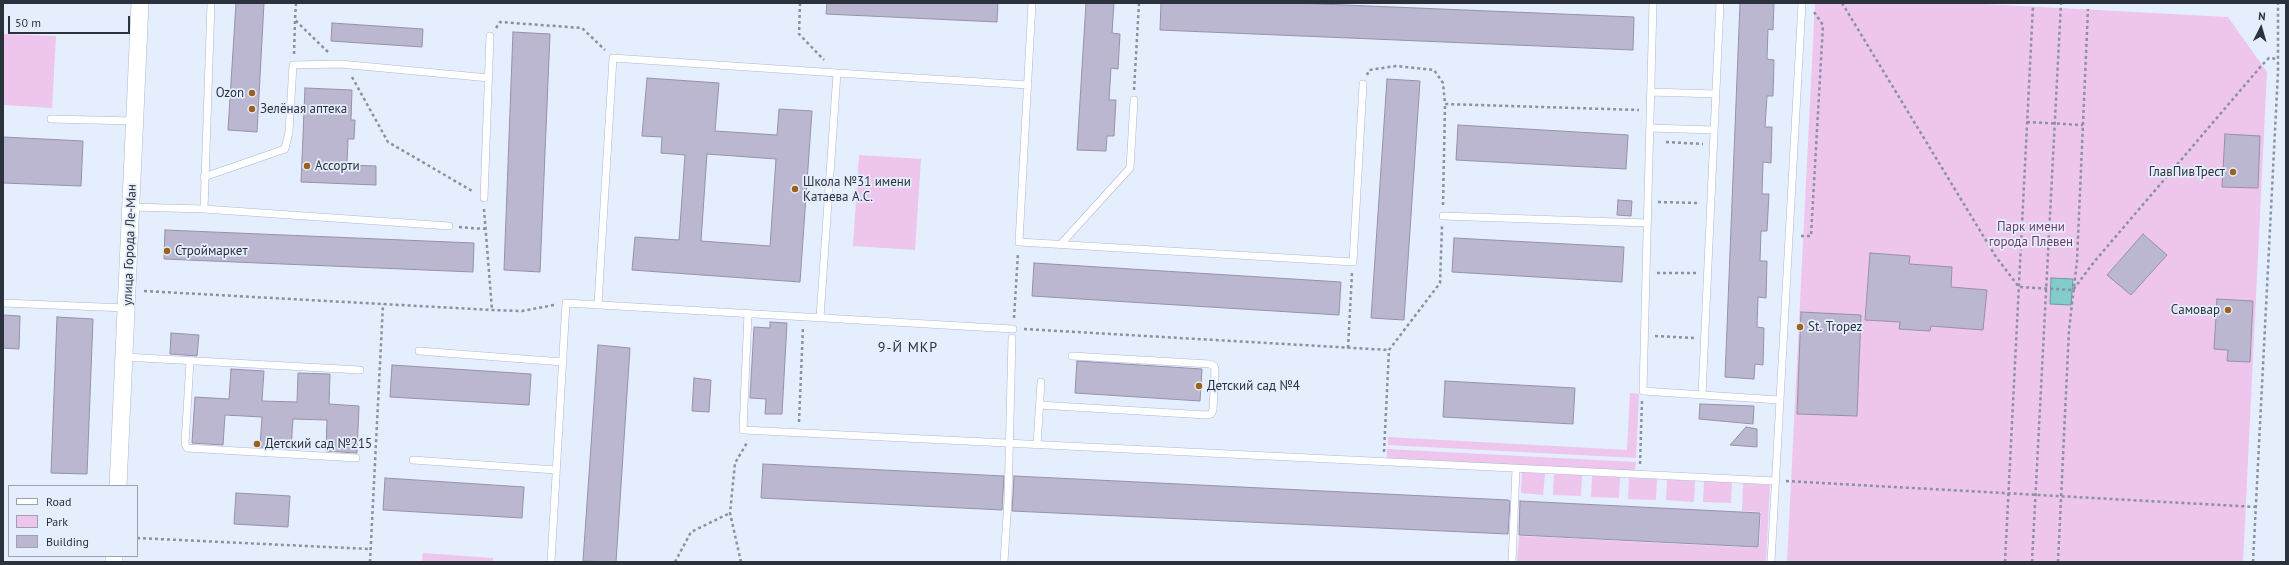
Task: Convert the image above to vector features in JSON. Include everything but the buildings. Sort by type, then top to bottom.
[{"type":"street","name":"улица Города Ле-Ман","points":[[118,485],[140,3]]},
{"type":"lane","points":[[204,209],[211,3]]},
{"type":"lane","points":[[1032,3],[1019,242],[1353,262],[1363,84]]},
{"type":"lane","points":[[1653,3],[1643,391],[1779,400]]},
{"type":"lane","points":[[1702,395],[1720,3]]},
{"type":"lane","points":[[1771,562],[1802,3]]},
{"type":"lane","points":[[484,198],[490,36]]},
{"type":"lane","points":[[598,304],[613,58],[1028,85]]},
{"type":"lane","points":[[204,178],[285,149],[289,132],[293,65],[340,64],[489,78]]},
{"type":"lane","points":[[820,318],[837,73]]},
{"type":"lane","points":[[1651,92],[1716,94]]},
{"type":"lane","points":[[1060,245],[1130,168],[1134,100]]},
{"type":"lane","points":[[52,119],[135,121]]},
{"type":"lane","points":[[1650,128],[1714,130]]},
{"type":"lane","points":[[131,207],[204,209],[449,226]]},
{"type":"lane","points":[[1443,216],[1647,223]]},
{"type":"lane","points":[[3,303],[126,308]]},
{"type":"lane","points":[[551,562],[566,303],[748,312],[820,318],[1013,329]]},
{"type":"lane","points":[[748,312],[743,430],[1775,481]]},
{"type":"lane","points":[[1004,562],[1012,338]]},
{"type":"lane","points":[[420,351],[563,362]]},
{"type":"lane","points":[[1039,405],[1206,415],[1211,414],[1213,410],[1215,369],[1214,366],[1210,364],[1072,356]]},
{"type":"lane","points":[[124,357],[360,370]]},
{"type":"lane","points":[[190,361],[185,444],[187,448],[356,458]]},
{"type":"lane","points":[[1037,445],[1041,382]]},
{"type":"lane","points":[[413,460],[556,470]]},
{"type":"lane","points":[[1512,562],[1516,469]]},
{"type":"path","points":[[293,65],[296,3]]},
{"type":"path","points":[[800,3],[799,34],[837,73]]},
{"type":"path","points":[[1134,100],[1139,3]]},
{"type":"path","points":[[1842,3],[1996,257],[2019,287],[2073,290]]},
{"type":"path","points":[[2032,562],[2056,123],[2061,3]]},
{"type":"path","points":[[2253,562],[2278,59],[2278,3]]},
{"type":"path","points":[[2005,562],[2033,6]]},
{"type":"path","points":[[1800,240],[1801,235],[1812,236],[1823,25],[1810,8]]},
{"type":"path","points":[[2058,562],[2069,330],[2073,290],[2083,125],[2088,9]]},
{"type":"path","points":[[295,20],[350,74],[388,142],[484,198],[485,229],[492,310]]},
{"type":"path","points":[[490,36],[500,22],[582,28],[613,58]]},
{"type":"path","points":[[2073,290],[2094,262],[2262,65],[2269,58],[2278,59]]},
{"type":"path","points":[[1363,84],[1370,70],[1396,66],[1434,70],[1443,83],[1445,104],[1440,283],[1389,350],[1384,462]]},
{"type":"path","points":[[1445,104],[1650,110]]},
{"type":"path","points":[[2027,122],[2083,125]]},
{"type":"path","points":[[1649,140],[1713,145]]},
{"type":"path","points":[[1648,202],[1711,203]]},
{"type":"path","points":[[449,226],[485,229]]},
{"type":"path","points":[[1019,242],[1013,329],[1389,350]]},
{"type":"path","points":[[1348,348],[1353,262]]},
{"type":"path","points":[[1646,273],[1707,273]]},
{"type":"path","points":[[144,292],[522,311],[566,303]]},
{"type":"path","points":[[370,562],[382,304]]},
{"type":"path","points":[[799,433],[804,316]]},
{"type":"path","points":[[1644,336],[1704,338]]},
{"type":"path","points":[[1639,474],[1643,391]]},
{"type":"path","points":[[741,562],[730,513],[735,463],[754,430]]},
{"type":"path","points":[[1786,488],[1787,473]]},
{"type":"path","points":[[1792,481],[2256,507]]},
{"type":"path","points":[[675,562],[692,532],[730,513]]},
{"type":"path","points":[[138,538],[370,549]]},
{"type":"green space","name":"Парк имени города Плевен","points":[[1815,3],[1966,3],[2228,17],[2267,72],[2243,562],[1787,562]]},
{"type":"green space","points":[[3,34],[56,36],[52,108],[3,105]]},
{"type":"green space","points":[[859,155],[921,159],[915,250],[853,246]]},
{"type":"green space","points":[[1630,393],[1639,394],[1636,458],[1388,445],[1388,437],[1627,450]]},
{"type":"green space","points":[[1387,449],[1636,462],[1635,471],[1387,458]]},
{"type":"green space","points":[[1522,472],[1545,474],[1543,495],[1521,493]]},
{"type":"green space","points":[[1554,474],[1582,475],[1581,496],[1553,495]]},
{"type":"green space","points":[[1592,476],[1620,477],[1619,498],[1591,497]]},
{"type":"green space","points":[[1629,478],[1657,479],[1656,500],[1628,499]]},
{"type":"green space","points":[[1667,479],[1695,481],[1694,502],[1666,500]]},
{"type":"green space","points":[[1704,481],[1732,482],[1731,503],[1703,502]]},
{"type":"green space","points":[[1743,483],[1770,485],[1766,562],[1517,562],[1519,536],[1759,548],[1761,512],[1742,511]]},
{"type":"green space","points":[[423,553],[493,558],[493,562],[422,562]]},
{"type":"shaded area","points":[[2051,278],[2073,279],[2071,305],[2050,304]]},
{"type":"place","name":"Ozon","points":[[252,93]]},
{"type":"place","name":"Зелёная аптека","points":[[252,109]]},
{"type":"place","name":"Ассорти","points":[[307,166]]},
{"type":"place","name":"ГлавПивТрест","points":[[2233,172]]},
{"type":"place","name":"Школа №31 имени Катаева А.С.","points":[[795,189]]},
{"type":"place","name":"Строймаркет","points":[[167,251]]},
{"type":"place","name":"Самовар","points":[[2228,310]]},
{"type":"place","name":"St. Tropez","points":[[1800,327]]},
{"type":"place","name":"Детский сад №4","points":[[1199,386]]},
{"type":"place","name":"Детский сад №215","points":[[257,444]]},
{"type":"district","name":"9-Й МКР","points":[[908,348]]}]
